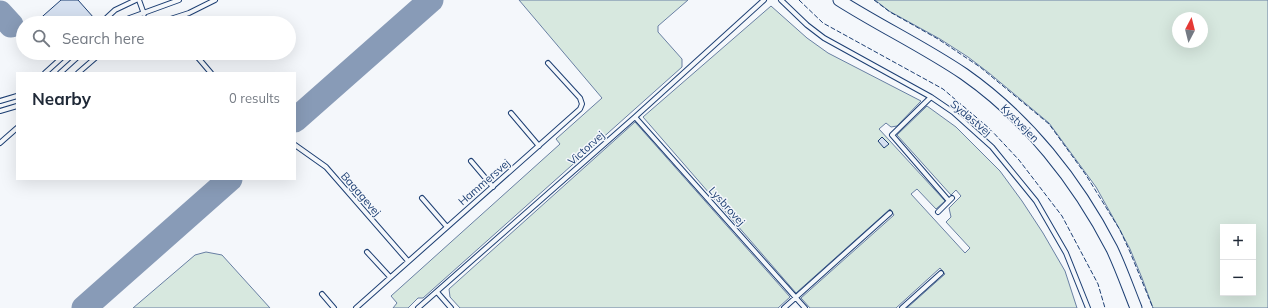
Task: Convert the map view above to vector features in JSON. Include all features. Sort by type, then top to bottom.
[{"type":"street","name":"Kystvejen","points":[[839,0],[864,16],[933,54],[965,75],[986,90],[1028,131],[1064,172],[1097,222],[1112,250],[1136,308]]},
{"type":"lane","points":[[109,16],[115,10],[138,0],[144,14]]},
{"type":"lane","points":[[138,16],[179,0]]},
{"type":"lane","points":[[181,16],[215,0]]},
{"type":"lane","name":"Victorvej","points":[[418,308],[635,117],[764,0]]},
{"type":"lane","name":"Sydøstvej","points":[[781,0],[807,25],[824,38],[931,97],[953,112],[992,147],[1036,201],[1066,253],[1088,308]]},
{"type":"lane","points":[[46,72],[59,60]]},
{"type":"lane","points":[[61,72],[74,60]]},
{"type":"lane","points":[[79,72],[93,60]]},
{"type":"lane","points":[[200,60],[210,72]]},
{"type":"lane","name":"Hammersvej","points":[[356,308],[580,109],[582,104],[580,98],[548,63]]},
{"type":"lane","points":[[0,101],[16,96]]},
{"type":"lane","points":[[931,97],[892,135],[951,200],[938,212]]},
{"type":"lane","points":[[0,110],[16,106]]},
{"type":"lane","points":[[511,113],[539,146]]},
{"type":"lane","name":"Lysbrovej","points":[[635,117],[805,308]]},
{"type":"lane","points":[[0,143],[16,129]]},
{"type":"lane","name":"Bagagevej","points":[[296,146],[326,167],[408,261]]},
{"type":"lane","points":[[471,161],[493,187]]},
{"type":"lane","points":[[422,198],[447,227]]},
{"type":"lane","points":[[784,308],[890,213]]},
{"type":"lane","points":[[367,252],[390,277]]},
{"type":"lane","points":[[902,308],[941,273]]},
{"type":"lane","points":[[437,292],[451,308]]},
{"type":"lane","points":[[322,294],[334,308]]},
{"type":"shaded area","points":[[519,0],[688,0],[658,26],[658,32],[682,59],[682,67],[423,298],[418,298],[408,308],[393,308],[397,303],[391,296],[560,144],[556,139],[602,98]]},
{"type":"shaded area","points":[[875,0],[1268,0],[1268,308],[1153,308],[1130,249],[1096,187],[1049,123],[989,73],[940,39],[889,11]]},
{"type":"shaded area","points":[[771,6],[807,38],[828,53],[921,101],[897,126],[891,127],[886,123],[879,129],[945,201],[936,209],[917,189],[911,194],[965,253],[970,248],[946,222],[951,217],[949,208],[961,196],[956,190],[951,195],[897,135],[927,106],[956,127],[1000,171],[1022,201],[1065,271],[1077,308],[907,308],[945,274],[940,268],[896,308],[810,308],[801,298],[894,215],[890,209],[796,293],[643,117]]},
{"type":"shaded area","points":[[635,122],[790,297],[778,308],[460,308],[450,297],[449,289]]},
{"type":"shaded area","points":[[206,252],[222,255],[270,308],[133,308],[195,255]]},
{"type":"building","points":[[61,0],[78,0],[92,16],[43,16]]},
{"type":"building","points":[[882,137],[889,144],[884,148],[878,141]]},
{"type":"taxiway","points":[[296,119],[431,0]]},
{"type":"taxiway","points":[[0,13],[11,25]]},
{"type":"taxiway","points":[[84,308],[229,180]]},
{"type":"fence","points":[[799,0],[823,23],[943,89],[990,129],[1019,160],[1062,216],[1098,284],[1105,308]]},
{"type":"fence","points":[[874,0],[890,12],[938,39],[980,67],[1049,124],[1086,175],[1120,230],[1153,308]]}]
